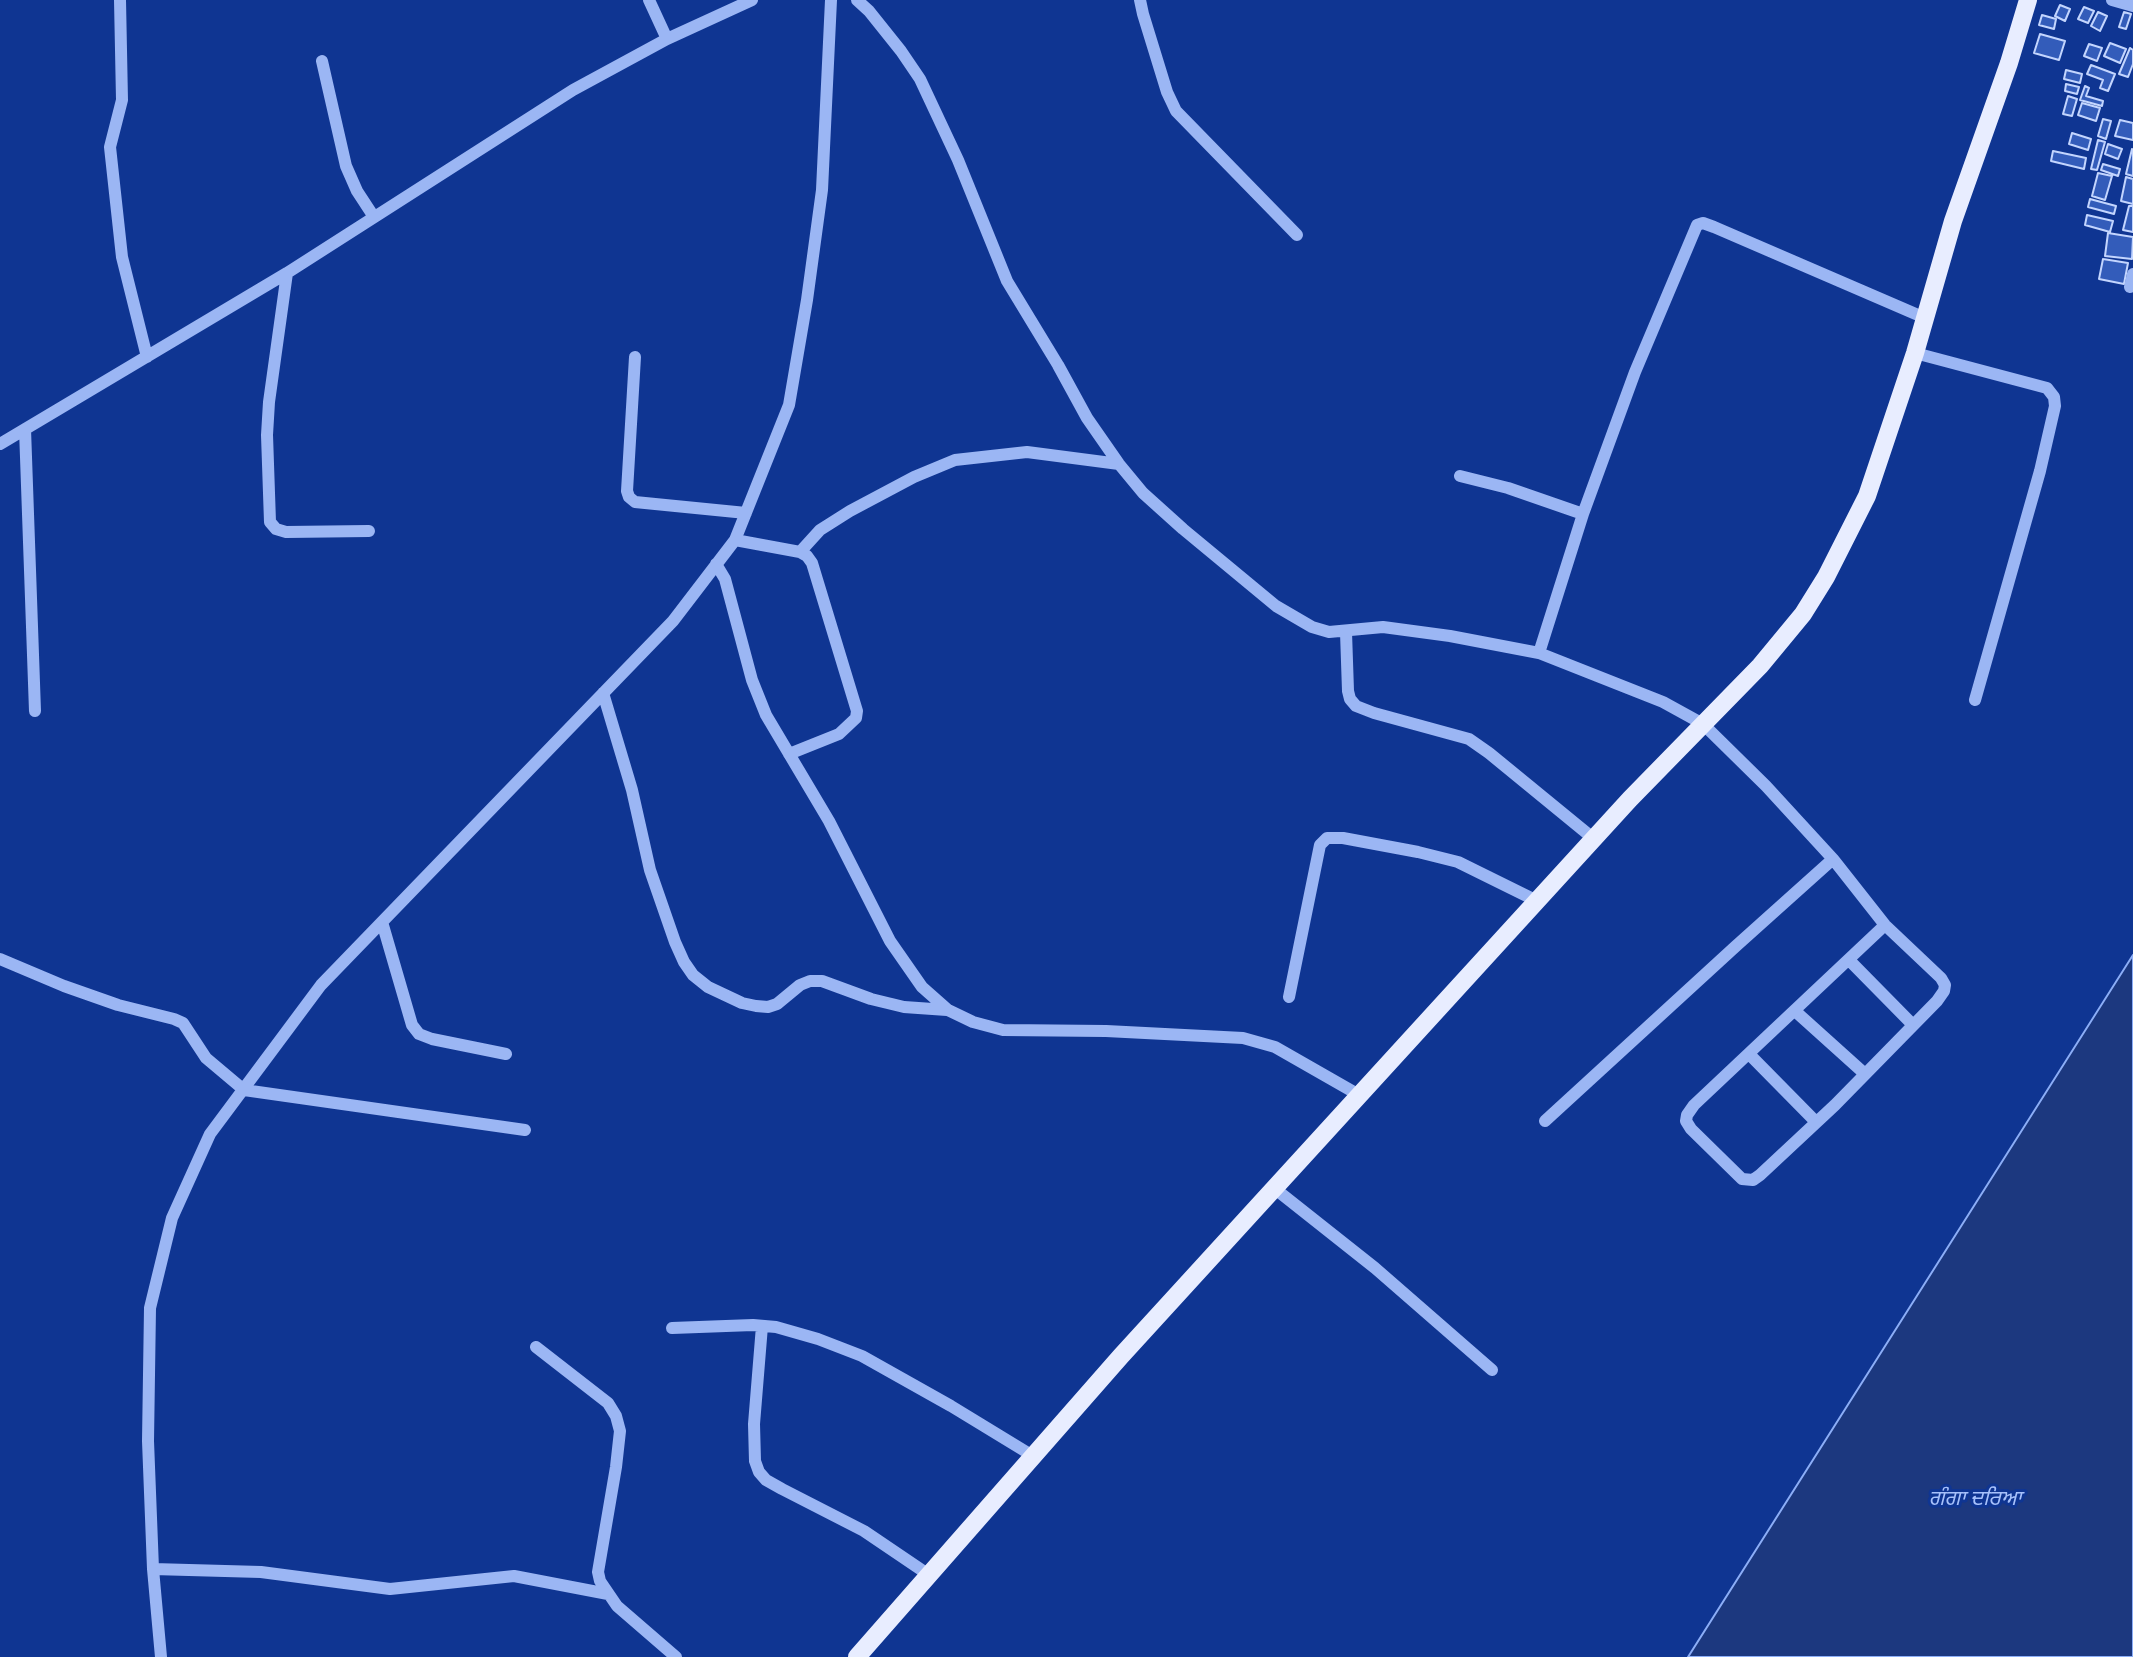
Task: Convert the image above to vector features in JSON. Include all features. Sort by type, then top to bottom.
[{"type":"main road","points":[[857,1657],[1121,1356],[1594,839],[1760,666],[1803,614],[1826,577],[1867,496],[1915,353],[1953,221],[2009,63],[2028,0]]},
{"type":"street","points":[[120,0],[122,100],[110,147],[122,257],[147,357]]},
{"type":"street","points":[[649,0],[667,39]]},
{"type":"street","points":[[0,444],[287,273],[573,90],[667,39],[752,0]]},
{"type":"street","points":[[161,1657],[153,1569],[148,1441],[150,1308],[172,1218],[210,1134],[321,985],[673,621],[734,540],[789,405],[822,190],[831,0]]},
{"type":"street","points":[[857,0],[901,51],[920,79],[958,160],[1007,281],[1058,365],[1072,395],[1119,464],[1143,492],[1183,529],[1276,606],[1312,627],[1329,632],[1383,627],[1462,638],[1539,653],[1663,702],[1703,724],[1766,786],[1833,859],[1885,925],[1941,978],[1945,985],[1944,991],[1937,1001],[1865,1074],[1760,1175],[1748,1181],[1742,1179],[1691,1129],[1686,1121],[1687,1115],[1694,1105],[1885,925]]},
{"type":"street","points":[[1140,0],[1167,92],[1176,111],[1297,235]]},
{"type":"street","points":[[2112,0],[2133,6]]},
{"type":"street","points":[[322,61],[346,166],[357,191],[374,217]]},
{"type":"street","points":[[1539,653],[1583,514],[1636,372],[1697,225],[1701,223],[1925,318]]},
{"type":"street","points":[[287,273],[267,435],[270,523],[276,529],[286,532],[369,531]]},
{"type":"street","points":[[2130,288],[2133,274]]},
{"type":"street","points":[[1915,353],[2047,388],[2054,397],[2055,406],[2040,471],[1975,700]]},
{"type":"street","points":[[635,357],[627,491],[629,497],[635,502],[746,513]]},
{"type":"street","points":[[25,429],[35,711]]},
{"type":"street","points":[[800,552],[820,530],[850,511],[914,477],[955,460],[1027,452],[1119,464]]},
{"type":"street","points":[[1460,476],[1508,488],[1583,514]]},
{"type":"street","points":[[734,540],[800,552],[807,556],[817,578],[857,711],[856,718],[839,734],[789,754]]},
{"type":"street","points":[[716,564],[725,579],[752,680],[766,715],[829,821],[890,941],[922,987],[948,1010],[973,1023],[1003,1030],[1106,1031],[1243,1038],[1275,1047],[1359,1095]]},
{"type":"street","points":[[1346,632],[1348,691],[1356,706],[1469,739],[1594,839]]},
{"type":"street","points":[[603,693],[632,790],[650,870],[675,942],[693,975],[708,987],[742,1003],[756,1006],[768,1007],[777,1004],[800,985],[810,981],[822,981],[871,999],[904,1007],[948,1010]]},
{"type":"street","points":[[1289,997],[1320,845],[1327,838],[1343,838],[1458,862],[1537,901]]},
{"type":"street","points":[[1545,1121],[1833,859]]},
{"type":"street","points":[[382,922],[412,1025],[419,1034],[506,1054]]},
{"type":"street","points":[[0,959],[118,1005],[183,1023],[206,1058],[244,1090],[525,1130]]},
{"type":"street","points":[[1849,960],[1913,1025]]},
{"type":"street","points":[[1794,1011],[1865,1074]]},
{"type":"street","points":[[1749,1054],[1816,1122]]},
{"type":"street","points":[[1274,1188],[1375,1268],[1492,1370]]},
{"type":"street","points":[[762,1326],[754,1424],[755,1461],[759,1472],[774,1485],[864,1531],[929,1575]]},
{"type":"street","points":[[672,1328],[776,1327],[818,1339],[862,1356],[1033,1456]]},
{"type":"street","points":[[536,1347],[608,1403],[618,1423],[620,1431],[616,1467],[598,1572],[602,1586],[617,1606],[676,1657]]},
{"type":"street","points":[[153,1569],[261,1572],[390,1589],[514,1576],[608,1594]]},
{"type":"water","name":"ਗੰਗਾ ਦਰਿਆ","points":[[2133,955],[2133,1657],[1688,1657]]},
{"type":"building","points":[[2060,5],[2070,9],[2065,21],[2055,16]]},
{"type":"building","points":[[2084,7],[2094,11],[2088,23],[2078,19]]},
{"type":"building","points":[[2098,12],[2107,16],[2100,31],[2091,26]]},
{"type":"building","points":[[2124,12],[2131,14],[2126,29],[2119,27]]},
{"type":"building","points":[[2042,15],[2056,19],[2054,29],[2039,25]]},
{"type":"building","points":[[2040,34],[2065,41],[2059,60],[2034,53]]},
{"type":"building","points":[[2110,43],[2126,49],[2120,63],[2104,56]]},
{"type":"building","points":[[2089,44],[2102,48],[2097,61],[2084,56]]},
{"type":"building","points":[[2130,48],[2133,50],[2133,64],[2128,77],[2119,74]]},
{"type":"building","points":[[2091,65],[2115,74],[2108,91],[2100,88],[2103,80],[2087,74]]},
{"type":"building","points":[[2066,70],[2082,74],[2080,83],[2064,79]]},
{"type":"building","points":[[2066,84],[2079,87],[2077,94],[2065,91]]},
{"type":"building","points":[[2085,86],[2089,88],[2086,96],[2103,101],[2102,106],[2080,100]]},
{"type":"building","points":[[2068,96],[2077,99],[2072,116],[2063,114]]},
{"type":"building","points":[[2082,103],[2100,108],[2096,121],[2078,115]]},
{"type":"building","points":[[2103,119],[2111,121],[2106,139],[2098,136]]},
{"type":"building","points":[[2120,120],[2133,123],[2133,140],[2115,136]]},
{"type":"building","points":[[2072,133],[2091,139],[2088,150],[2069,144]]},
{"type":"building","points":[[2098,140],[2105,142],[2097,170],[2091,169]]},
{"type":"building","points":[[2108,144],[2122,149],[2118,159],[2105,154]]},
{"type":"building","points":[[2133,150],[2133,176],[2126,174]]},
{"type":"building","points":[[2053,151],[2086,158],[2084,169],[2051,161]]},
{"type":"building","points":[[2103,164],[2120,169],[2118,176],[2101,170]]},
{"type":"building","points":[[2098,173],[2112,176],[2105,200],[2092,196]]},
{"type":"building","points":[[2126,177],[2133,179],[2133,204],[2121,201]]},
{"type":"building","points":[[2090,199],[2116,206],[2114,214],[2088,207]]},
{"type":"building","points":[[2129,206],[2133,206],[2133,232],[2123,230]]},
{"type":"building","points":[[2087,215],[2113,221],[2110,232],[2085,225]]},
{"type":"building","points":[[2108,233],[2133,237],[2132,259],[2105,256]]},
{"type":"building","points":[[2103,259],[2128,263],[2124,284],[2099,279]]}]
